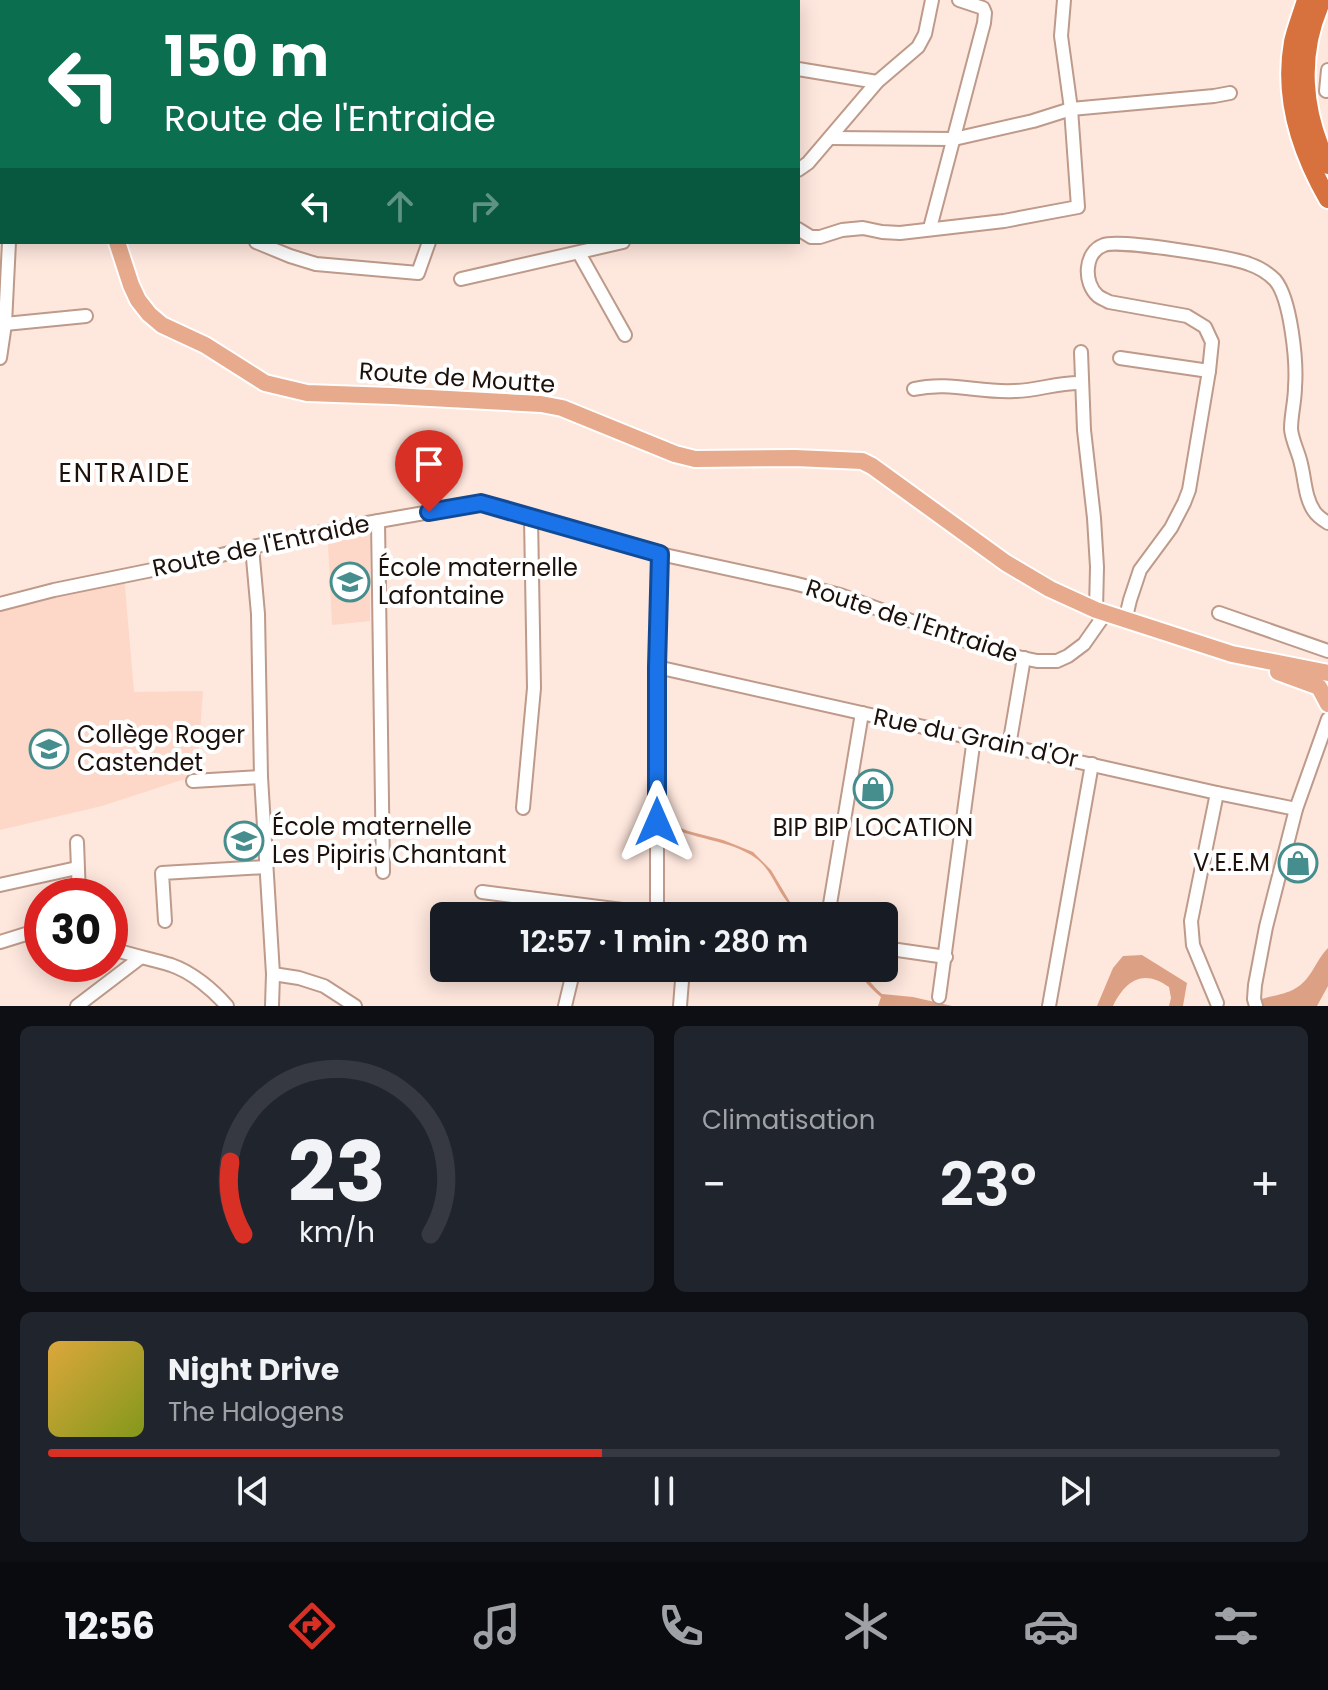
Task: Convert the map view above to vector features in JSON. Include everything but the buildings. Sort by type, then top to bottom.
[{"type":"highway","points":[[1306,0],[1294,40],[1290,87],[1306,156],[1328,199]]},
{"type":"highway","points":[[1322,0],[1310,43],[1305,77],[1309,118],[1328,165]]},
{"type":"main road","name":"Route de Moutte","points":[[118,244],[131,285],[149,314],[162,325],[205,345],[265,383],[307,393],[541,404],[562,408],[675,454],[695,459],[862,461],[1006,563],[1050,589],[1125,621],[1232,654]]},
{"type":"main road","points":[[1232,654],[1328,673]]},
{"type":"main road","points":[[1232,654],[1319,687],[1328,704]]},
{"type":"street","points":[[800,169],[877,82],[918,47],[925,34],[932,0]]},
{"type":"street","points":[[930,228],[985,13],[983,8],[959,0]]},
{"type":"street","points":[[800,230],[811,237],[863,228],[900,233],[1004,221],[1078,207],[1071,109],[1061,36],[1064,0]]},
{"type":"street","points":[[800,69],[877,82]]},
{"type":"street","points":[[1326,91],[1328,70]]},
{"type":"street","points":[[830,138],[954,139],[1071,109],[1230,93]]},
{"type":"street","points":[[1125,621],[1140,570],[1171,528],[1189,490],[1212,342],[1205,327],[1187,316],[1109,302],[1098,295],[1087,272],[1090,259],[1097,249],[1107,243],[1226,258],[1251,264],[1277,283],[1288,311],[1294,354],[1296,382],[1291,432],[1308,497],[1315,513],[1328,523]]},
{"type":"street","points":[[0,358],[9,244]]},
{"type":"street","points":[[262,244],[316,264],[418,273],[428,244]]},
{"type":"street","points":[[461,279],[615,244]]},
{"type":"street","points":[[579,253],[625,335]]},
{"type":"street","points":[[5,324],[86,316]]},
{"type":"street","points":[[1081,352],[1084,430],[1101,612]]},
{"type":"street","points":[[1120,358],[1209,371]]},
{"type":"street","points":[[914,389],[931,385],[1013,392],[1082,383]]},
{"type":"street","name":"Route de l'Entraide","points":[[0,604],[252,547],[481,503],[660,554],[840,595],[977,645],[1024,658],[1047,662],[1068,656],[1084,644],[1101,612]]},
{"type":"street","points":[[523,808],[534,688],[531,518]]},
{"type":"street","points":[[378,521],[383,872]]},
{"type":"street","points":[[252,547],[258,614],[261,777],[273,974],[272,1006]]},
{"type":"street","points":[[660,554],[657,667],[663,902]]},
{"type":"street","points":[[1219,613],[1328,651]]},
{"type":"street","points":[[1009,746],[1024,658]]},
{"type":"street","name":"Rue du Grain d'Or","points":[[657,667],[1296,809]]},
{"type":"street","points":[[830,902],[862,713]]},
{"type":"street","points":[[1255,997],[1266,927],[1296,809],[1328,719]]},
{"type":"street","points":[[939,997],[974,738]]},
{"type":"street","points":[[1049,1006],[1092,764]]},
{"type":"street","points":[[193,781],[261,777]]},
{"type":"street","points":[[1217,793],[1191,921],[1193,945],[1217,1003]]},
{"type":"street","points":[[77,842],[78,878]]},
{"type":"street","points":[[165,921],[162,873],[266,867]]},
{"type":"street","points":[[0,885],[77,868]]},
{"type":"street","points":[[482,892],[561,902]]},
{"type":"street","points":[[0,942],[24,935]]},
{"type":"street","points":[[898,950],[946,957]]},
{"type":"street","points":[[128,954],[174,966],[193,977],[221,1004]]},
{"type":"street","points":[[77,1006],[140,958]]},
{"type":"street","points":[[273,974],[324,986],[355,1006]]},
{"type":"street","points":[[565,1006],[571,982]]},
{"type":"street","points":[[680,1006],[682,982]]},
{"type":"shaded area","name":"École maternelle Lafontaine","points":[[370,532],[370,621],[332,625],[328,544]]},
{"type":"shaded area","name":"Collège Roger Castendet","points":[[124,575],[134,692],[203,691],[197,775],[102,806],[0,830],[0,604]]},
{"type":"shaded area","points":[[663,823],[753,852],[771,870],[790,902],[764,866],[746,852]]},
{"type":"shaded area","points":[[1328,948],[1328,986],[1317,1006],[1248,1006],[1291,991],[1301,984]]},
{"type":"shaded area","points":[[1142,955],[1187,983],[1183,1006],[1169,1006],[1169,987],[1160,981],[1143,978],[1129,984],[1113,1006],[1097,1006],[1113,968],[1123,956]]},
{"type":"shaded area","points":[[865,982],[871,982],[882,994],[952,1006],[878,1006],[881,997]]},
{"type":"place","name":"École maternelle Lafontaine","points":[[350,582]]},
{"type":"place","name":"Collège Roger Castendet","points":[[49,749]]},
{"type":"place","name":"BIP BIP LOCATION","points":[[873,789]]},
{"type":"place","name":"École maternelle Les Pipiris Chantant","points":[[244,841]]},
{"type":"place","name":"V.E.E.M","points":[[1298,863]]},
{"type":"district","name":"ENTRAIDE","points":[[125,473]]},
{"type":"route","points":[[429,512],[481,503],[660,554],[657,822]]}]
